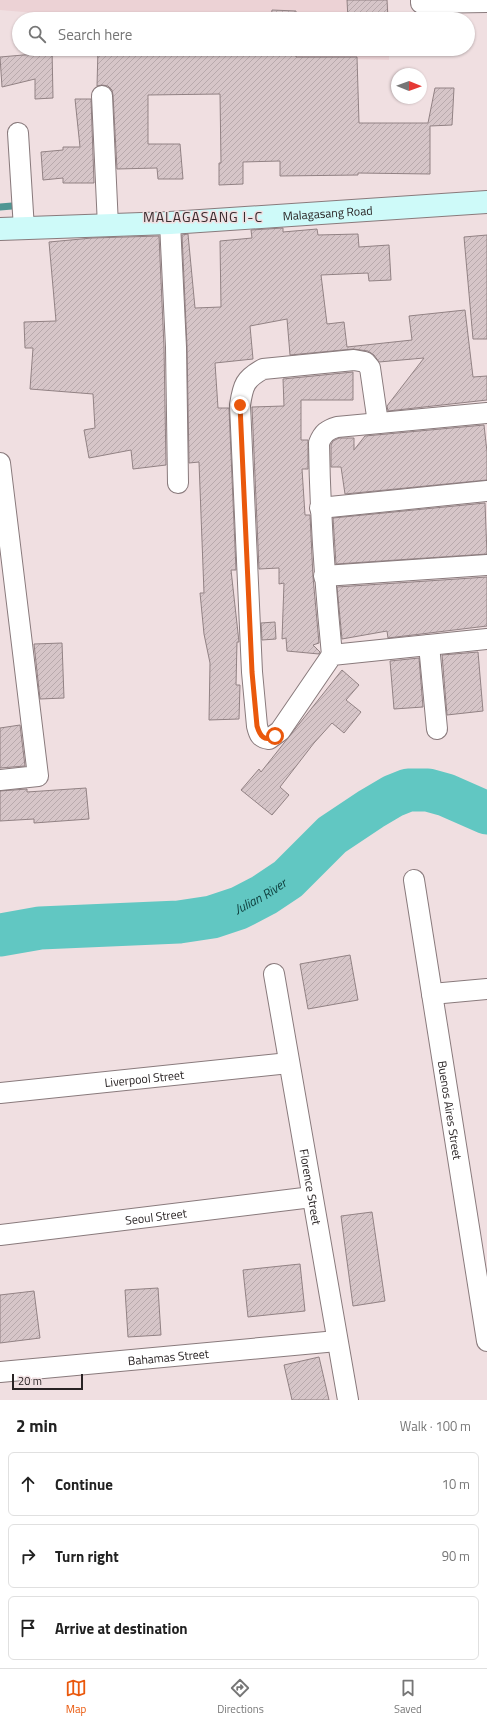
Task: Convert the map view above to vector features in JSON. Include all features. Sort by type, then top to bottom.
[{"type":"main road","name":"Malagasang Road","points":[[0,229],[170,223],[487,202]]},
{"type":"street","points":[[421,0],[421,3],[487,2]]},
{"type":"street","points":[[102,96],[108,226]]},
{"type":"street","points":[[18,133],[24,229]]},
{"type":"street","points":[[170,223],[176,347],[178,483]]},
{"type":"street","points":[[378,423],[372,374],[370,368],[365,362],[354,360],[263,369],[251,376],[243,386],[240,405],[252,672],[257,726],[259,735],[264,739],[270,739],[280,731],[332,655],[324,576],[320,508],[319,443],[322,435],[328,430],[337,427],[487,413]]},
{"type":"street","points":[[0,463],[38,776],[0,780]]},
{"type":"street","points":[[320,508],[487,491]]},
{"type":"street","points":[[324,576],[487,565]]},
{"type":"street","points":[[332,655],[487,639]]},
{"type":"street","points":[[429,646],[437,729]]},
{"type":"street","name":"Buenos Aires Street","points":[[414,880],[487,1341]]},
{"type":"street","name":"Florence Street","points":[[274,974],[348,1400]]},
{"type":"street","points":[[432,994],[487,989]]},
{"type":"street","name":"Liverpool Street","points":[[0,1093],[289,1063]]},
{"type":"street","name":"Seoul Street","points":[[0,1235],[312,1197]]},
{"type":"street","name":"Bahamas Street","points":[[0,1372],[337,1341]]},
{"type":"shaded area","points":[[0,0],[388,0],[389,12],[24,12],[0,10]]},
{"type":"shaded area","points":[[243,56],[389,56],[389,60]]},
{"type":"building","points":[[347,0],[387,0],[388,12],[348,12]]},
{"type":"building","points":[[272,10],[296,11],[296,12],[272,12]]},
{"type":"building","points":[[52,56],[53,98],[35,99],[35,79],[2,87],[0,57]]},
{"type":"building","points":[[98,56],[357,57],[359,123],[428,123],[435,88],[454,88],[452,125],[430,126],[430,174],[358,173],[358,175],[280,176],[280,161],[243,162],[243,184],[219,185],[219,163],[221,163],[220,94],[148,95],[148,144],[180,144],[183,179],[158,179],[157,168],[117,169],[112,90],[108,86],[97,86]]},
{"type":"building","points":[[75,99],[91,99],[94,183],[63,183],[63,178],[43,180],[41,152],[63,150],[63,147],[80,147]]},
{"type":"building","points":[[283,228],[283,232],[317,229],[318,235],[358,234],[359,247],[389,245],[391,280],[369,281],[368,273],[321,275],[327,324],[344,322],[347,347],[412,340],[409,316],[465,310],[473,377],[487,376],[487,400],[388,411],[387,406],[424,358],[379,362],[374,355],[368,351],[353,349],[290,355],[287,319],[250,326],[253,359],[215,363],[218,408],[229,408],[236,570],[231,570],[239,642],[237,642],[236,685],[240,685],[239,719],[209,720],[210,663],[204,634],[200,593],[204,593],[199,462],[189,463],[187,346],[182,235],[188,234],[195,308],[221,307],[220,241],[252,238],[251,230]]},
{"type":"building","points":[[487,235],[487,339],[473,339],[464,237]]},
{"type":"building","points":[[159,236],[164,347],[166,465],[133,469],[131,450],[89,458],[84,430],[95,428],[93,394],[30,389],[33,348],[25,348],[24,322],[56,321],[49,242],[92,238]]},
{"type":"building","points":[[353,372],[353,400],[301,400],[301,440],[308,440],[308,469],[302,469],[305,515],[310,515],[313,577],[319,643],[313,645],[320,652],[319,654],[287,651],[286,638],[282,639],[284,583],[279,584],[279,568],[259,569],[252,407],[284,406],[283,379]]},
{"type":"building","points":[[484,425],[487,452],[487,480],[345,494],[341,467],[331,467],[331,445],[333,441],[339,438],[354,438],[354,450],[365,436]]},
{"type":"building","points":[[485,503],[487,554],[336,564],[333,518]]},
{"type":"building","points":[[487,577],[487,626],[388,638],[387,631],[342,639],[337,587]]},
{"type":"building","points":[[275,622],[276,639],[262,640],[261,623]]},
{"type":"building","points":[[62,643],[64,698],[40,699],[34,644]]},
{"type":"building","points":[[478,652],[483,711],[447,715],[442,655]]},
{"type":"building","points":[[419,658],[423,707],[394,709],[390,661]]},
{"type":"building","points":[[342,670],[359,685],[346,700],[361,712],[344,733],[332,723],[314,743],[280,787],[289,795],[272,815],[241,790],[259,769],[261,772]]},
{"type":"building","points":[[20,725],[25,766],[0,768],[0,728]]},
{"type":"building","points":[[86,788],[89,819],[34,823],[34,819],[0,821],[0,791],[27,789],[27,792]]},
{"type":"building","points":[[350,955],[358,1000],[308,1009],[300,964]]},
{"type":"building","points":[[372,1212],[385,1301],[353,1306],[341,1216]]},
{"type":"building","points":[[300,1264],[305,1311],[248,1317],[243,1270]]},
{"type":"building","points":[[158,1288],[161,1335],[128,1337],[125,1290]]},
{"type":"building","points":[[34,1291],[40,1338],[0,1343],[0,1295]]},
{"type":"building","points":[[319,1357],[329,1400],[292,1400],[284,1365]]},
{"type":"waterway","points":[[0,207],[12,206]]},
{"type":"waterway","name":"Julian River","points":[[0,935],[40,928],[179,922],[212,917],[239,908],[264,895],[288,879],[332,835],[371,809],[393,796],[408,790],[428,790],[446,795],[487,813]]},
{"type":"district","name":"MALAGASANG I-C","points":[[203,216]]},
{"type":"route","points":[[240,405],[252,672],[257,726],[259,735],[264,739],[270,739],[275,736]]}]
